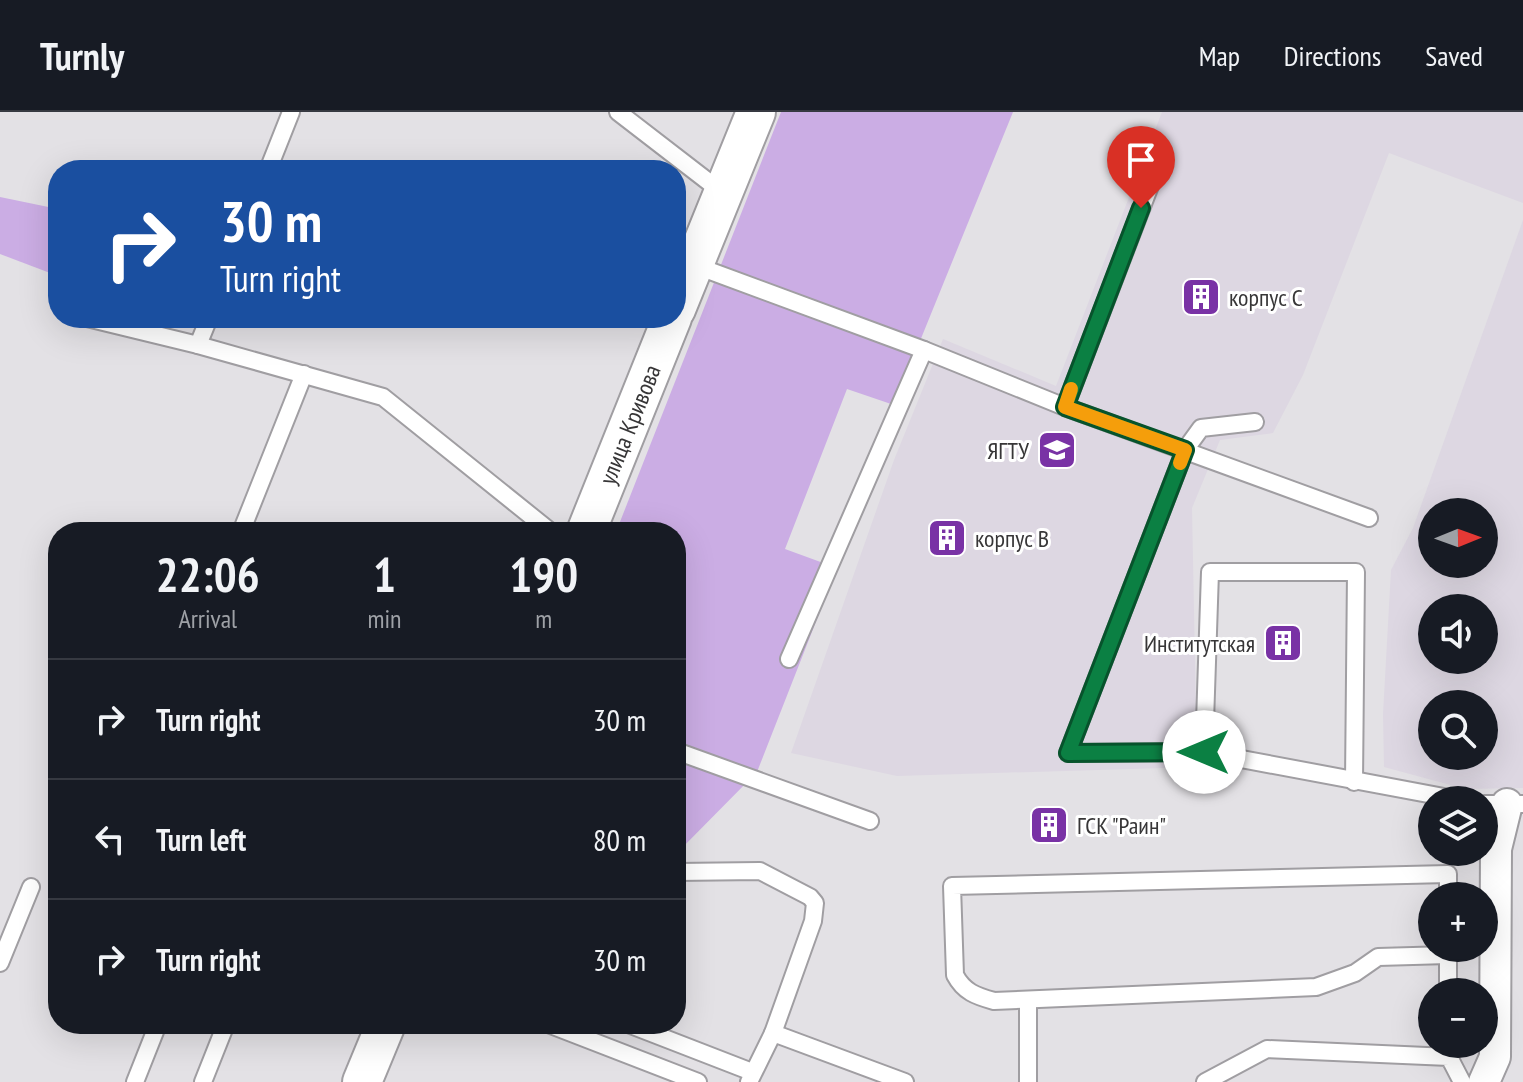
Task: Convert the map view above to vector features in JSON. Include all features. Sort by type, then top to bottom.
[{"type":"street","points":[[686,285],[756,112]]},
{"type":"street","name":"улица Кривова","points":[[590,522],[668,328]]},
{"type":"street","points":[[1484,1082],[1495,1057],[1496,849],[1505,804]]},
{"type":"street","points":[[362,1082],[382,1034]]},
{"type":"lane","points":[[272,160],[291,112]]},
{"type":"lane","points":[[618,112],[680,160]]},
{"type":"lane","points":[[1065,407],[1163,152]]},
{"type":"lane","points":[[686,164],[723,193]]},
{"type":"lane","points":[[694,265],[924,350],[1065,407],[1369,518]]},
{"type":"lane","points":[[128,328],[383,397],[539,522]]},
{"type":"lane","points":[[198,345],[205,328]]},
{"type":"lane","points":[[789,659],[924,350]]},
{"type":"lane","points":[[245,522],[304,374]]},
{"type":"lane","points":[[1255,422],[1201,428],[1185,450],[1068,753],[1204,752],[1418,793]]},
{"type":"lane","points":[[1204,752],[1210,572],[1356,572],[1354,782]]},
{"type":"lane","points":[[686,755],[870,821]]},
{"type":"lane","points":[[651,1034],[750,1077],[773,1033],[813,921],[815,903],[810,897],[760,871],[686,872]]},
{"type":"lane","points":[[1418,954],[1378,957],[1355,973],[1316,987],[994,1001],[976,996],[962,987],[955,975],[952,886],[1448,874],[1448,882]]},
{"type":"lane","points":[[0,963],[31,887]]},
{"type":"lane","points":[[1028,1001],[1028,1082]]},
{"type":"lane","points":[[773,1033],[905,1082]]},
{"type":"lane","points":[[135,1082],[154,1034]]},
{"type":"lane","points":[[203,1082],[222,1034]]},
{"type":"lane","points":[[574,1034],[698,1082]]},
{"type":"lane","points":[[593,1041],[596,1034]]},
{"type":"lane","points":[[1205,1082],[1267,1049],[1418,1050]]},
{"type":"lane","points":[[1452,1058],[1462,1082]]},
{"type":"shaded area","points":[[781,112],[1013,112],[894,405],[847,389],[785,549],[837,568],[757,772],[686,844],[686,522],[620,522]]},
{"type":"shaded area","name":"ЯГТУ","points":[[1162,112],[1523,112],[1523,203],[1389,153],[1303,375],[1273,433],[1220,440],[1192,508],[1197,767],[897,776],[791,753],[894,460],[943,339],[1056,386]]},
{"type":"shaded area","points":[[0,197],[48,207],[48,272],[0,254]]},
{"type":"shaded area","points":[[1523,220],[1523,788],[1454,786],[1384,767],[1383,714],[1391,570],[1418,514],[1418,578],[1498,578],[1498,498],[1424,498]]},
{"type":"slow traffic","points":[[1071,389],[1065,407],[1185,450],[1180,463]]},
{"type":"place","name":"корпус С","points":[[1201,297]]},
{"type":"place","name":"ЯГТУ","points":[[1057,450]]},
{"type":"place","name":"корпус В","points":[[947,538]]},
{"type":"place","name":"Институтская","points":[[1283,643]]},
{"type":"place","name":"ГСК \"Раин\"","points":[[1049,825]]},
{"type":"route","points":[[1141,208],[1065,407],[1185,450],[1068,753],[1204,752]]}]
